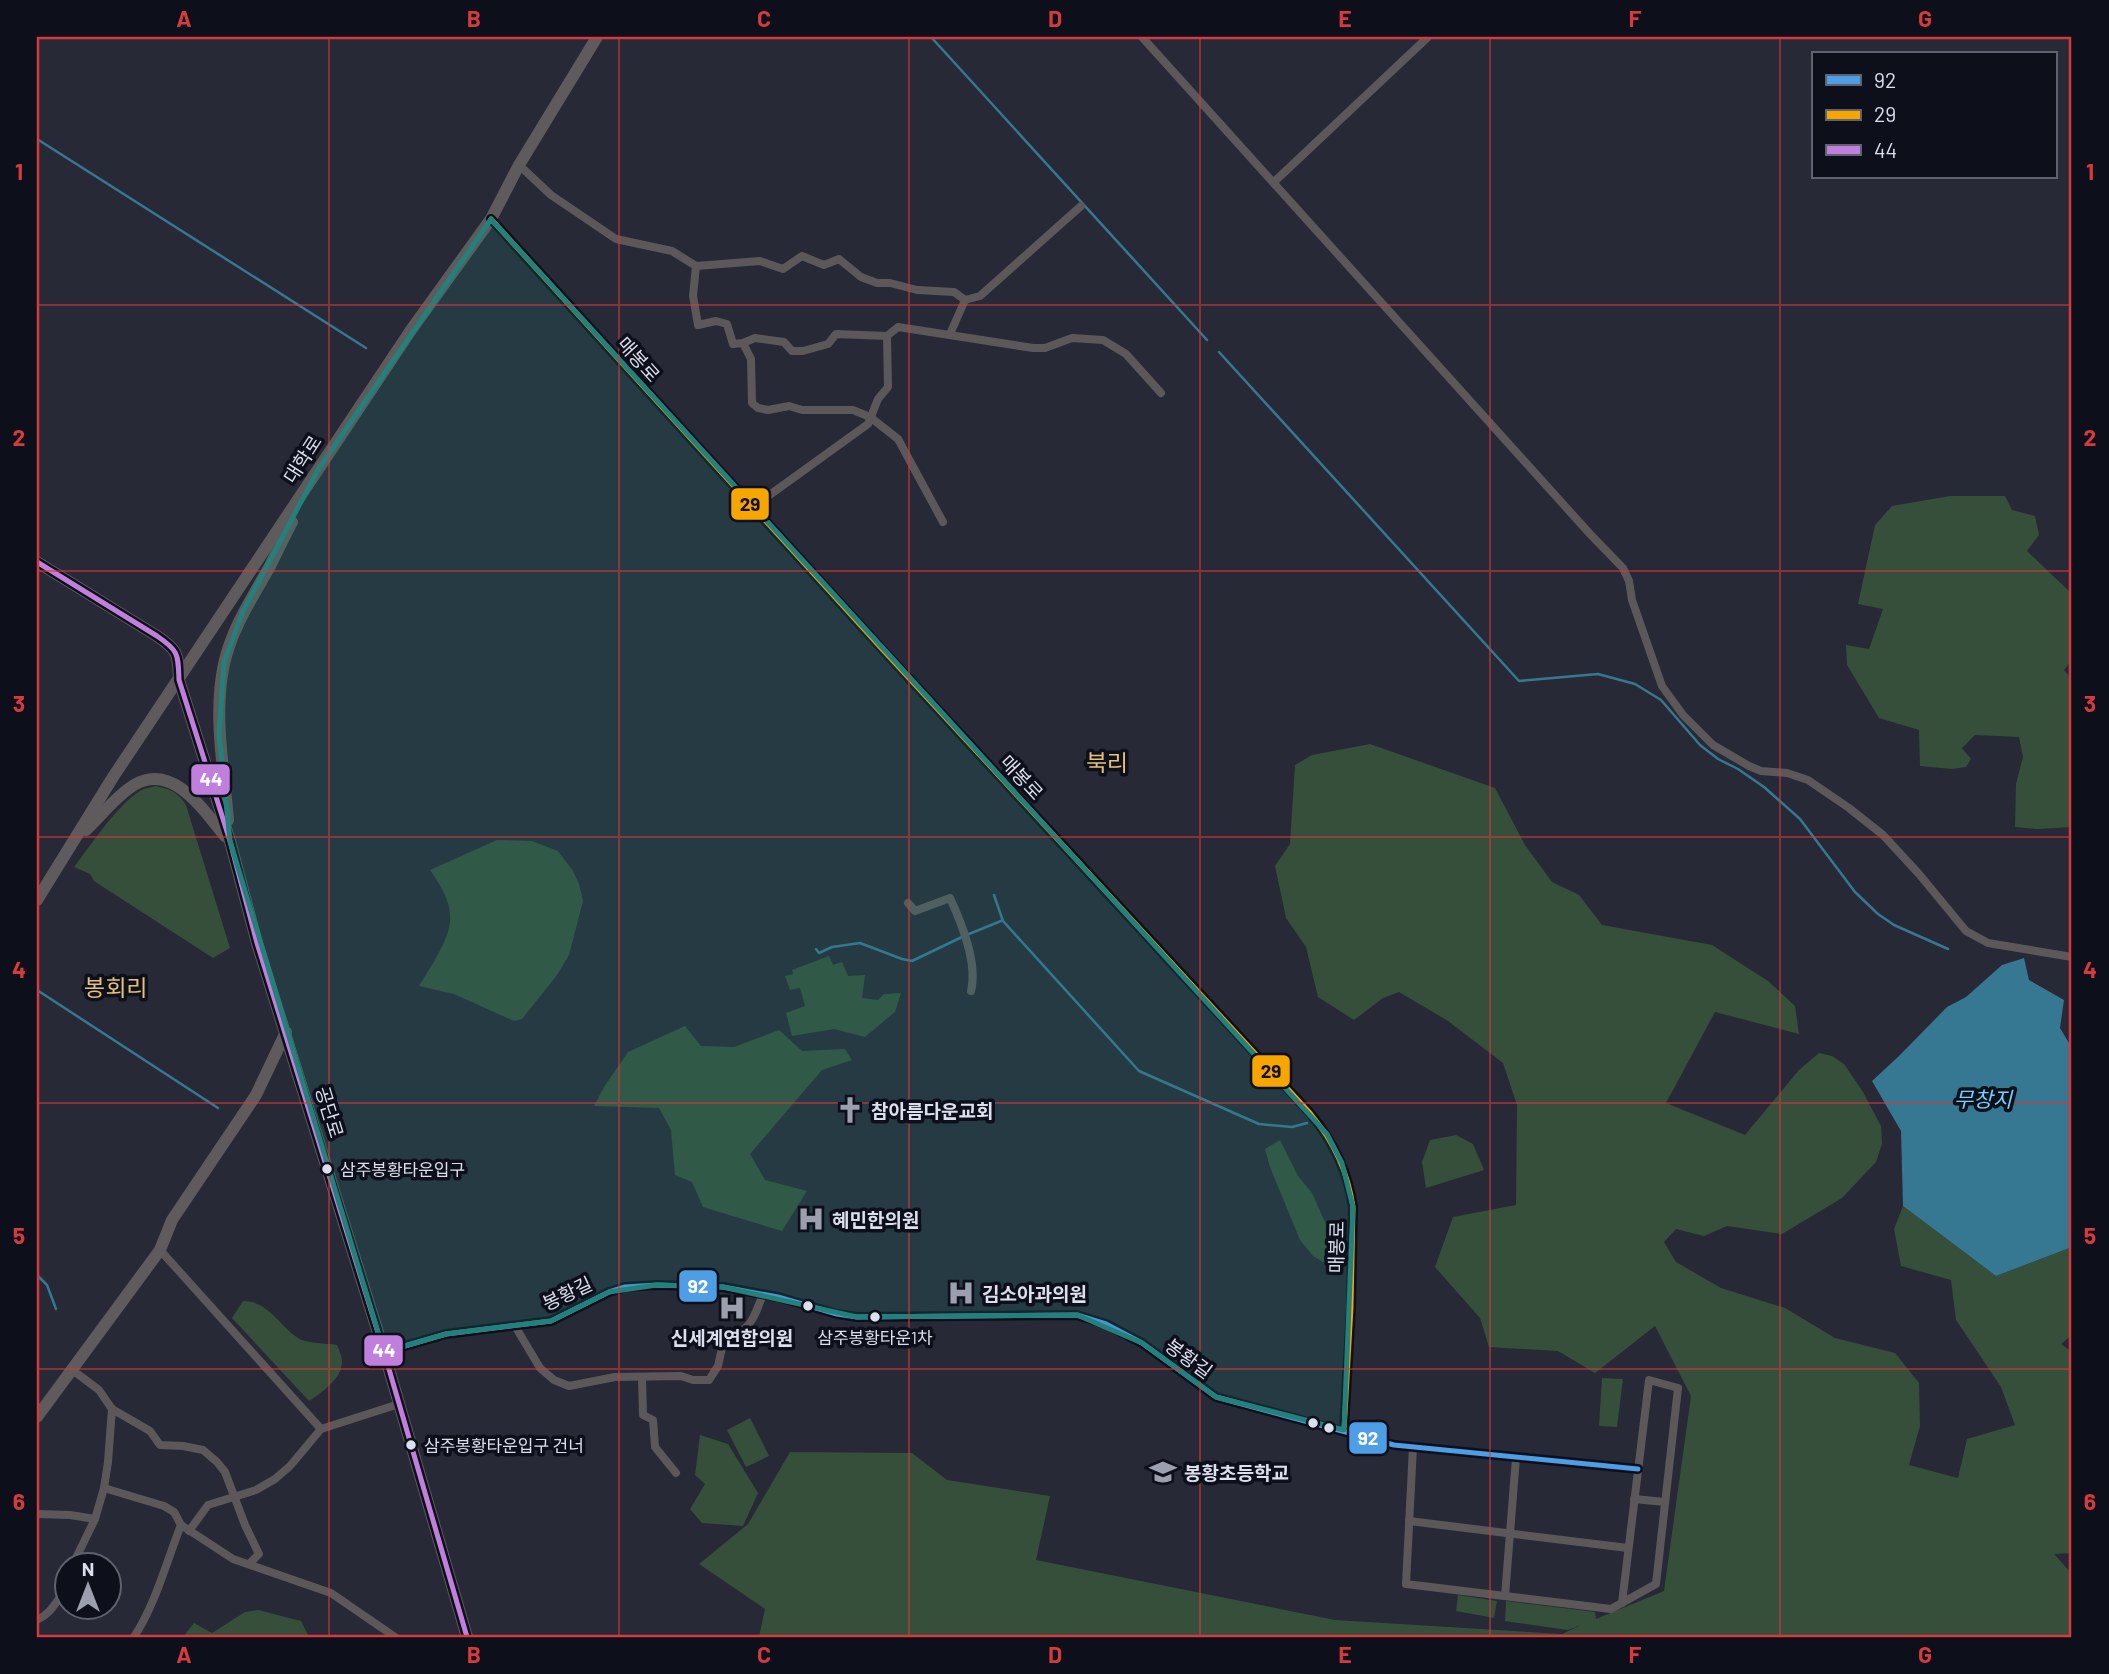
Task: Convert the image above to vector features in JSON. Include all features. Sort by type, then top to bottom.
[{"type":"street","name":"대학로","points":[[37,900],[113,777],[411,330],[491,219],[519,165],[597,37]]},
{"type":"street","points":[[1142,37],[1590,534],[1618,561],[1629,581],[1632,600],[1662,686],[1683,715],[1713,745],[1761,771],[1787,773],[1808,780],[1849,808],[1883,835],[1966,931],[1988,943],[2072,957]]},
{"type":"street","points":[[1274,182],[1428,37]]},
{"type":"street","points":[[519,165],[551,195],[616,239],[672,251],[696,266],[760,261],[783,269],[802,256],[824,265],[839,259],[861,277],[877,284],[890,283],[917,290],[954,292],[965,300]]},
{"type":"street","points":[[965,300],[980,296],[1081,206]]},
{"type":"street","name":"매봉로","points":[[491,219],[1319,1123],[1342,1163],[1353,1208],[1344,1430]]},
{"type":"street","points":[[696,266],[693,296],[698,325],[716,321],[727,324],[733,344],[755,338],[784,342],[792,351],[803,351],[828,344],[836,334],[887,336],[898,327],[1032,348],[1045,348],[1072,338],[1103,340],[1126,354],[1161,393]]},
{"type":"street","points":[[950,334],[965,300]]},
{"type":"street","points":[[753,507],[868,424],[878,400],[888,387],[887,336]]},
{"type":"street","points":[[743,343],[751,359],[752,403],[758,408],[768,410],[789,407],[802,410],[853,410],[870,417],[898,439],[943,522]]},
{"type":"street","points":[[230,841],[225,770],[219,734],[221,684],[225,662],[243,611],[270,565],[319,468]]},
{"type":"street","name":"공단로","points":[[37,562],[172,646],[178,654],[179,680],[230,841],[257,943],[384,1353],[467,1637]]},
{"type":"street","points":[[71,845],[134,785],[149,779],[163,779],[179,786],[230,841]]},
{"type":"street","points":[[908,903],[915,911],[950,898],[965,933],[974,979],[971,991]]},
{"type":"street","points":[[37,1417],[160,1250],[172,1220],[256,1095],[286,1032]]},
{"type":"street","points":[[160,1250],[321,1429]]},
{"type":"street","name":"봉황길","points":[[384,1353],[446,1334],[551,1321],[596,1297],[625,1287],[677,1284],[723,1287],[762,1294],[857,1317],[1077,1315],[1089,1317],[1142,1343],[1216,1397],[1394,1445],[1638,1469]]},
{"type":"street","points":[[515,1326],[540,1368],[554,1380],[569,1386],[615,1377],[681,1376],[693,1380],[709,1380],[718,1366],[723,1343],[744,1331],[752,1322],[762,1294]]},
{"type":"street","points":[[71,1369],[99,1390],[112,1409],[150,1431],[160,1445],[204,1450],[217,1462],[225,1472],[259,1553],[249,1564]]},
{"type":"street","points":[[642,1377],[643,1415],[653,1420],[655,1447],[676,1473]]},
{"type":"street","points":[[1413,1447],[1406,1584],[1611,1609],[1622,1603],[1656,1584],[1678,1388],[1649,1380],[1622,1603]]},
{"type":"street","points":[[134,1637],[155,1598],[167,1560],[185,1528],[208,1505],[256,1490],[275,1479],[290,1466],[321,1429],[399,1404]]},
{"type":"street","points":[[78,1552],[95,1519],[104,1488],[112,1409]]},
{"type":"street","points":[[1505,1596],[1516,1458]]},
{"type":"street","points":[[104,1488],[164,1506],[174,1512],[185,1528],[233,1559],[331,1593],[395,1637]]},
{"type":"street","points":[[1634,1499],[1665,1503]]},
{"type":"street","points":[[37,1514],[95,1519]]},
{"type":"street","points":[[1409,1521],[1628,1548]]},
{"type":"street","points":[[37,1620],[52,1609]]},
{"type":"highlighted area","points":[[491,219],[1327,1134],[1342,1163],[1353,1207],[1344,1430],[1216,1397],[1142,1343],[1077,1315],[857,1317],[723,1287],[657,1285],[609,1292],[551,1321],[446,1334],[384,1352],[230,841],[219,734],[224,662],[243,611],[319,468]]},
{"type":"green space","points":[[1950,496],[2005,496],[2012,510],[2035,516],[2039,535],[2027,551],[2072,594],[2072,661],[2064,670],[2072,679],[2072,827],[2015,827],[2016,784],[2023,757],[2019,737],[1975,735],[1962,748],[1971,759],[1966,767],[1952,769],[1920,766],[1919,730],[1879,718],[1847,665],[1846,645],[1869,649],[1883,609],[1858,604],[1875,525],[1892,506]]},
{"type":"green space","points":[[1370,744],[1495,788],[1525,845],[1552,882],[1579,895],[1602,925],[1712,945],[1768,981],[1795,1006],[1799,1034],[1715,1012],[1666,1103],[1745,1135],[1799,1070],[1819,1053],[1832,1056],[1844,1064],[1881,1126],[1882,1144],[1876,1162],[1842,1198],[1782,1234],[1727,1226],[1704,1236],[1676,1229],[1664,1242],[1676,1262],[1721,1288],[1785,1308],[1835,1338],[1895,1353],[1919,1383],[1920,1426],[1909,1465],[1958,1478],[1967,1439],[2015,1425],[2001,1387],[1956,1320],[1951,1280],[1901,1266],[1894,1229],[1903,1206],[1996,1276],[2072,1247],[2072,1335],[2061,1344],[2072,1352],[2072,1553],[2054,1554],[2072,1574],[2072,1637],[759,1637],[765,1609],[699,1564],[748,1524],[790,1452],[912,1453],[947,1480],[1050,1496],[1036,1560],[1335,1620],[1562,1634],[1581,1625],[1568,1630],[1505,1621],[1506,1601],[1595,1612],[1596,1619],[1664,1591],[1691,1396],[1655,1326],[1595,1373],[1558,1351],[1489,1347],[1480,1318],[1435,1267],[1453,1217],[1516,1205],[1517,1105],[1503,1063],[1448,1021],[1399,992],[1383,998],[1354,1020],[1318,997],[1306,947],[1286,918],[1275,866],[1290,844],[1295,765],[1312,755]]},
{"type":"green space","points":[[155,786],[173,792],[186,805],[230,948],[213,958],[94,881],[90,874],[74,867],[131,797]]},
{"type":"green space","points":[[497,840],[532,841],[558,851],[573,871],[583,901],[569,955],[557,975],[522,1019],[514,1021],[454,994],[419,986],[442,946],[450,921],[447,901],[430,870]]},
{"type":"green space","points":[[829,956],[833,965],[842,962],[848,976],[865,975],[862,998],[878,1000],[884,994],[901,993],[895,1012],[865,1037],[834,1029],[792,1036],[786,1013],[805,1006],[800,988],[790,990],[785,976],[793,974],[792,970]]},
{"type":"green space","points":[[685,1026],[701,1046],[734,1047],[779,1030],[802,1051],[845,1049],[852,1060],[822,1070],[750,1154],[765,1180],[807,1191],[782,1231],[703,1207],[692,1182],[675,1175],[671,1130],[659,1108],[594,1106],[628,1052]]},
{"type":"green space","points":[[1456,1135],[1473,1144],[1484,1170],[1426,1188],[1422,1162],[1430,1140]]},
{"type":"green space","points":[[1280,1140],[1298,1176],[1312,1193],[1341,1258],[1337,1262],[1325,1263],[1313,1256],[1300,1240],[1265,1149]]},
{"type":"green space","points":[[243,1301],[266,1309],[302,1340],[337,1345],[342,1362],[335,1380],[309,1401],[232,1318]]},
{"type":"green space","points":[[1602,1378],[1623,1379],[1617,1427],[1599,1426]]},
{"type":"green space","points":[[750,1418],[769,1456],[746,1467],[727,1430]]},
{"type":"green space","points":[[700,1435],[728,1444],[758,1493],[743,1526],[702,1523],[690,1509],[705,1484],[695,1475]]},
{"type":"green space","points":[[1458,1595],[1497,1601],[1494,1618],[1456,1611]]},
{"type":"green space","points":[[258,1610],[301,1621],[309,1637],[183,1637],[194,1623],[212,1633],[245,1612]]},
{"type":"water","name":"무창지","points":[[2024,958],[2029,980],[2064,1000],[2060,1028],[2072,1048],[2072,1247],[1996,1276],[1903,1206],[1901,1131],[1872,1081],[1947,1007],[1966,997],[2002,965]]},
{"type":"waterway","points":[[931,37],[1207,340]]},
{"type":"waterway","points":[[37,139],[366,348]]},
{"type":"waterway","points":[[1219,352],[1519,681],[1598,674],[1635,684],[1661,700],[1700,745],[1764,787],[1800,819],[1855,892],[1878,914],[1894,925],[1948,949]]},
{"type":"waterway","points":[[994,895],[1003,921],[1139,1071],[1259,1124],[1292,1127],[1307,1123]]},
{"type":"waterway","points":[[969,934],[1001,921]]},
{"type":"waterway","points":[[816,949],[819,953],[832,947],[860,943],[912,961],[962,937]]},
{"type":"waterway","points":[[37,990],[218,1108]]},
{"type":"waterway","points":[[37,1275],[47,1285],[56,1309]]},
{"type":"transit line","name":"29","points":[[491,219],[1318,1124],[1343,1169],[1353,1207],[1344,1430]]},
{"type":"transit line","name":"44","points":[[37,562],[157,636],[176,654],[179,680],[230,841],[257,943],[384,1352],[467,1637]]},
{"type":"transit line","name":"92","points":[[384,1352],[446,1334],[551,1321],[609,1292],[625,1287],[657,1285],[723,1287],[778,1297],[857,1317],[1077,1315],[1106,1324],[1142,1343],[1216,1397],[1394,1445],[1638,1469]]},
{"type":"place","name":"참아름다운교회","points":[[850,1110]]},
{"type":"place","name":"삼주봉황타운입구","points":[[327,1169]]},
{"type":"place","name":"혜민한의원","points":[[811,1219]]},
{"type":"place","name":"김소아과의원","points":[[961,1293]]},
{"type":"place","name":"신세계연합의원","points":[[732,1308]]},
{"type":"place","name":"삼주봉황타운1차","points":[[875,1317]]},
{"type":"place","name":"삼주봉황타운입구 건너","points":[[411,1445]]},
{"type":"place","name":"봉황초등학교","points":[[1163,1472]]},
{"type":"district","name":"북리","points":[[1107,762]]},
{"type":"district","name":"봉회리","points":[[116,987]]}]
